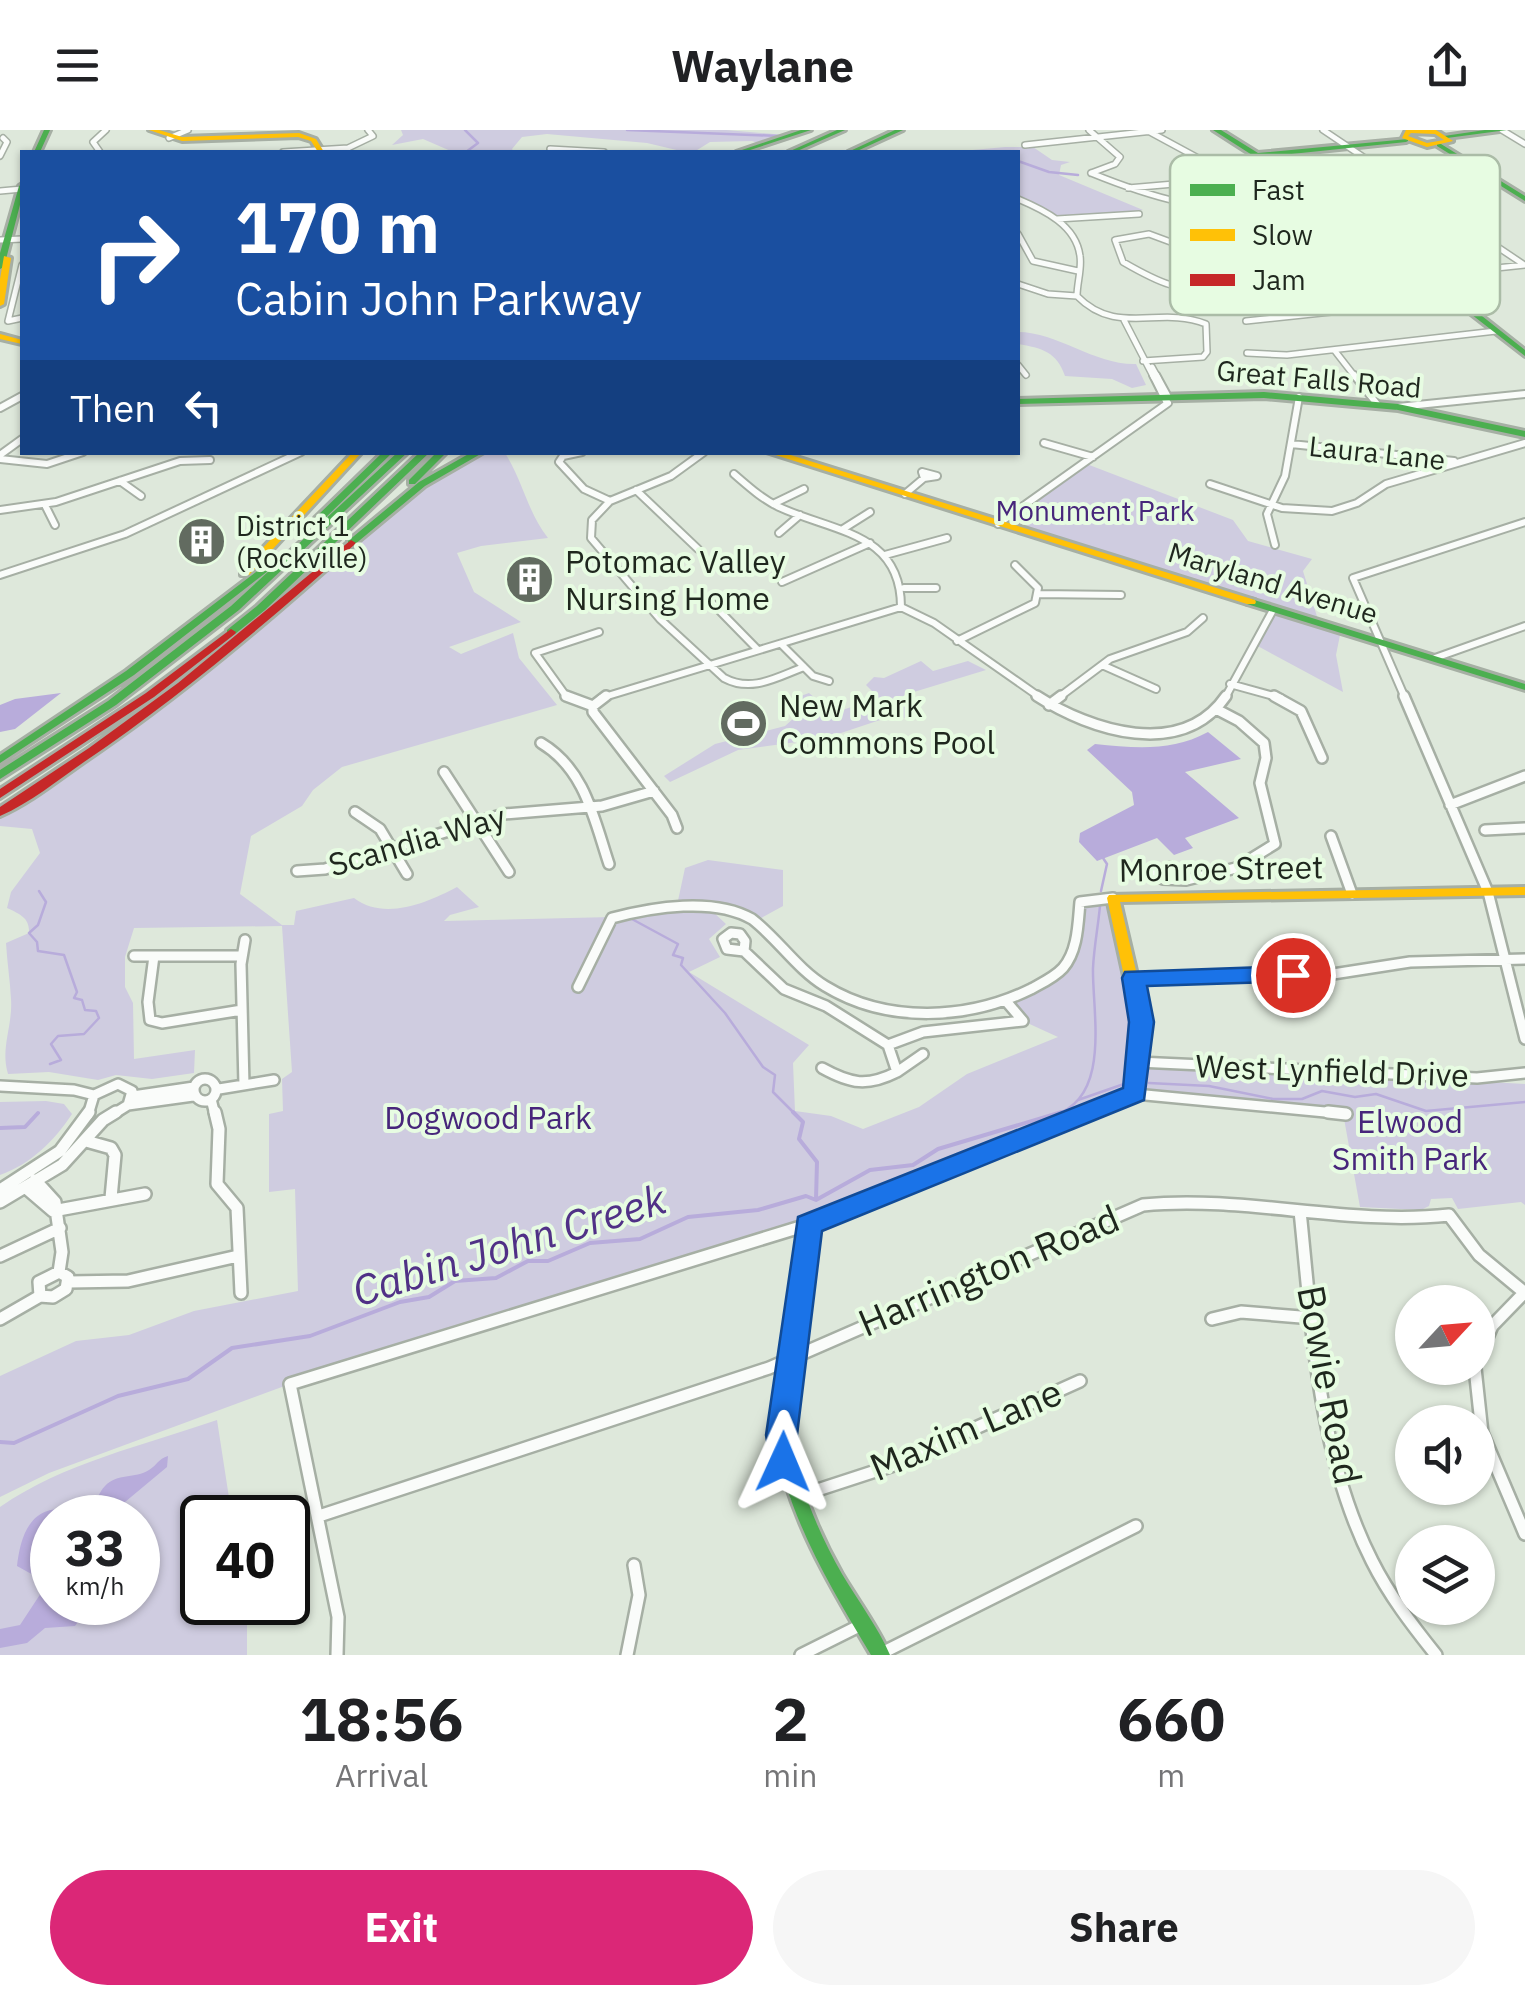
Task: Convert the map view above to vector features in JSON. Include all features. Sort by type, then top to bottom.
[{"type":"main road","points":[[152,130],[170,138],[293,134],[314,140],[320,150]]},
{"type":"main road","points":[[745,150],[808,130]]},
{"type":"main road","points":[[796,150],[842,130]]},
{"type":"main road","points":[[824,150],[859,130]]},
{"type":"main road","points":[[825,150],[879,130]]},
{"type":"main road","points":[[854,150],[888,130]]},
{"type":"main road","points":[[855,150],[900,130]]},
{"type":"main road","points":[[1216,130],[1257,155]]},
{"type":"main road","points":[[1443,141],[1503,130]]},
{"type":"main road","points":[[1268,155],[1347,146],[1412,133],[1443,141],[1462,155]]},
{"type":"main road","points":[[1500,182],[1525,200]]},
{"type":"main road","points":[[0,267],[20,194]]},
{"type":"main road","points":[[0,304],[8,262],[4,243]]},
{"type":"main road","points":[[1475,315],[1525,354]]},
{"type":"main road","name":"Great Falls Road","points":[[1020,402],[1299,398],[1398,406],[1525,434]]},
{"type":"main road","points":[[190,629],[198,614],[259,560],[355,455]]},
{"type":"main road","points":[[0,760],[190,629],[280,555],[386,455]]},
{"type":"main road","points":[[0,776],[112,703],[235,608],[401,455]]},
{"type":"main road","points":[[0,794],[150,695],[261,608],[423,455]]},
{"type":"main road","points":[[338,556],[439,455]]},
{"type":"main road","points":[[0,812],[165,702],[271,616],[384,513],[437,474],[473,455]]},
{"type":"main road","name":"Maryland Avenue","points":[[780,455],[1525,687]]},
{"type":"main road","name":"Monroe Street","points":[[1114,898],[1525,891]]},
{"type":"main road","points":[[881,1655],[794,1497],[783,1462],[782,1435],[809,1246],[808,1225],[1135,1094],[1142,1022],[1114,898]]},
{"type":"street","points":[[99,150],[93,142],[106,130]]},
{"type":"street","points":[[170,138],[188,130]]},
{"type":"street","points":[[326,150],[366,142],[374,136],[368,130]]},
{"type":"street","points":[[1089,130],[1120,160],[1091,173],[1170,199]]},
{"type":"street","points":[[1026,145],[1162,130]]},
{"type":"street","points":[[1324,130],[1360,155]]},
{"type":"street","points":[[1503,130],[1525,144]]},
{"type":"street","points":[[1150,132],[1188,155]]},
{"type":"street","points":[[0,156],[7,142],[3,138]]},
{"type":"street","points":[[1054,143],[1062,150]]},
{"type":"street","points":[[550,149],[568,150]]},
{"type":"street","points":[[1127,188],[1170,185]]},
{"type":"street","points":[[1020,201],[1057,219],[1078,248],[1077,296]]},
{"type":"street","points":[[1057,219],[1139,214]]},
{"type":"street","points":[[1170,241],[1130,235],[1115,240],[1124,262],[1170,287]]},
{"type":"street","points":[[1020,237],[1033,260],[1078,271]]},
{"type":"street","points":[[1500,248],[1525,265]]},
{"type":"street","points":[[1500,268],[1525,265]]},
{"type":"street","points":[[3,329],[20,270]]},
{"type":"street","points":[[1020,285],[1048,294],[1077,296],[1096,312],[1128,320],[1181,316],[1200,320],[1207,328],[1207,352],[1203,357],[1146,361]]},
{"type":"street","points":[[1246,322],[1309,315]]},
{"type":"street","points":[[998,524],[1093,457],[1164,397],[1128,320]]},
{"type":"street","points":[[1247,353],[1335,351],[1496,331]]},
{"type":"street","points":[[1335,351],[1377,404]]},
{"type":"street","points":[[1020,366],[1026,374]]},
{"type":"street","points":[[1398,406],[1525,394]]},
{"type":"street","points":[[1275,545],[1266,520],[1286,476],[1299,398]]},
{"type":"street","points":[[0,457],[20,441]]},
{"type":"street","points":[[1044,443],[1093,457]]},
{"type":"street","points":[[1210,484],[1271,505],[1308,512],[1332,511],[1356,503],[1386,484],[1525,443]]},
{"type":"street","name":"Laura Lane","points":[[1292,444],[1462,461]]},
{"type":"street","points":[[0,457],[47,464],[73,455]]},
{"type":"street","points":[[0,575],[125,534],[296,455]]},
{"type":"street","points":[[567,455],[559,462],[584,489],[610,501]]},
{"type":"street","points":[[700,455],[671,476],[610,501],[592,520],[589,531],[594,545],[708,665],[734,684],[743,686],[804,667]]},
{"type":"street","points":[[0,510],[45,505],[180,461],[210,460]]},
{"type":"street","points":[[734,474],[773,504],[870,543],[885,556],[904,588],[900,606]]},
{"type":"street","points":[[905,494],[924,478]]},
{"type":"street","points":[[120,482],[141,496]]},
{"type":"street","points":[[636,490],[698,549]]},
{"type":"street","points":[[773,504],[804,490]]},
{"type":"street","points":[[45,505],[55,526]]},
{"type":"street","points":[[843,529],[870,512]]},
{"type":"street","points":[[779,533],[800,516]]},
{"type":"street","points":[[1525,522],[1353,578],[1488,892],[1525,1039]]},
{"type":"street","points":[[885,556],[946,538]]},
{"type":"street","points":[[782,582],[870,543]]},
{"type":"street","points":[[1015,565],[1034,581],[1038,594]]},
{"type":"street","points":[[904,588],[936,588]]},
{"type":"street","points":[[1038,594],[1120,595]]},
{"type":"street","points":[[957,641],[1024,611],[1038,594]]},
{"type":"street","points":[[713,604],[758,650]]},
{"type":"street","points":[[593,706],[610,694],[900,606],[1086,725],[1144,735],[1196,725],[1216,709],[1274,610]]},
{"type":"street","points":[[1050,704],[1126,651],[1186,632],[1203,618]]},
{"type":"street","points":[[1435,658],[1525,626]]},
{"type":"street","points":[[593,706],[566,696],[535,653],[599,632]]},
{"type":"street","points":[[781,644],[813,676],[829,681]]},
{"type":"street","points":[[1102,665],[1156,689]]},
{"type":"street","points":[[1230,684],[1297,706],[1312,724],[1322,758]]},
{"type":"street","points":[[593,706],[593,712],[654,790],[677,828]]},
{"type":"street","points":[[1187,881],[1264,855],[1275,844],[1260,784],[1266,758],[1264,744],[1240,721],[1216,709]]},
{"type":"street","points":[[541,743],[557,750],[567,762],[609,864]]},
{"type":"street","points":[[444,772],[509,872]]},
{"type":"street","points":[[1450,804],[1525,776]]},
{"type":"street","name":"Scandia Way","points":[[298,871],[325,870],[520,810],[588,808],[654,790]]},
{"type":"street","points":[[355,812],[380,830],[407,874]]},
{"type":"street","points":[[1485,830],[1525,828]]},
{"type":"street","points":[[1331,836],[1352,894]]},
{"type":"street","name":"Monroe Street","points":[[578,987],[612,918],[622,914],[709,909],[738,911],[826,986],[870,1004],[926,1014],[960,1012],[1006,1001],[1055,975],[1066,964],[1074,941],[1080,902],[1114,898]]},
{"type":"street","points":[[244,1084],[245,940]]},
{"type":"street","points":[[744,950],[784,989],[826,1006],[888,1044],[896,1072]]},
{"type":"street","points":[[134,956],[242,956]]},
{"type":"street","points":[[154,956],[148,1002],[150,1020],[162,1023],[242,1010]]},
{"type":"street","points":[[1134,978],[1333,974],[1410,962],[1525,959]]},
{"type":"street","points":[[888,1044],[918,1034],[1022,1021],[1006,1001]]},
{"type":"street","points":[[913,1012],[918,1034]]},
{"type":"street","points":[[918,1034],[926,1014]]},
{"type":"street","points":[[822,1068],[864,1087],[923,1054]]},
{"type":"street","name":"West Lynfield Drive","points":[[1138,1062],[1477,1078],[1525,1073]]},
{"type":"street","points":[[0,1202],[86,1141],[104,1120],[130,1100],[193,1092],[210,1080],[218,1129],[217,1184],[238,1208],[241,1293]]},
{"type":"street","points":[[193,1092],[199,1100],[244,1084],[274,1080]]},
{"type":"street","points":[[0,1086],[74,1090],[94,1095],[118,1084],[129,1088],[130,1100]]},
{"type":"street","points":[[1135,1094],[1346,1114]]},
{"type":"street","points":[[0,1190],[28,1181],[72,1137],[88,1116],[94,1095]]},
{"type":"street","points":[[86,1141],[112,1148],[115,1155],[110,1198]]},
{"type":"street","points":[[28,1181],[54,1211],[60,1228],[62,1262],[59,1272],[39,1282],[40,1296]]},
{"type":"street","points":[[54,1211],[145,1194]]},
{"type":"street","name":"Harrington Road","points":[[319,1516],[769,1368],[1144,1205],[1184,1201],[1401,1220],[1449,1215],[1479,1255],[1525,1293]]},
{"type":"street","name":"Bowie Road","points":[[1300,1210],[1323,1400],[1343,1482],[1390,1599],[1436,1655]]},
{"type":"street","points":[[336,1655],[338,1618],[290,1384],[808,1225]]},
{"type":"street","points":[[0,1256],[60,1228]]},
{"type":"street","points":[[69,1282],[128,1281],[238,1256]]},
{"type":"street","points":[[59,1272],[69,1282]]},
{"type":"street","points":[[0,1319],[40,1296],[59,1296],[69,1282]]},
{"type":"street","points":[[1495,1323],[1525,1293]]},
{"type":"street","points":[[1212,1319],[1241,1312],[1313,1318]]},
{"type":"street","name":"Maxim Lane","points":[[794,1497],[891,1466],[1080,1381]]},
{"type":"street","points":[[1476,1385],[1490,1456],[1525,1534]]},
{"type":"street","points":[[881,1655],[1136,1526]]},
{"type":"street","points":[[627,1655],[639,1595],[634,1564]]},
{"type":"street","points":[[802,1655],[863,1624]]},
{"type":"green space","points":[[401,130],[726,130],[786,135],[764,145],[752,141],[710,142],[697,150],[677,150],[647,143],[547,134],[522,137],[513,150],[448,150],[423,139],[392,145],[403,135]]},
{"type":"green space","points":[[1033,147],[1052,160],[1070,162],[1061,165],[1059,175],[1143,210],[1062,219],[1020,197],[1020,150],[973,150]]},
{"type":"green space","points":[[1020,332],[1047,337],[1105,359],[1136,364],[1146,385],[1132,388],[1112,379],[1065,376],[1058,361],[1034,347],[1020,344]]},
{"type":"green space","points":[[477,455],[506,455],[548,538],[481,546],[457,553],[474,592],[521,622],[449,647],[461,654],[513,633],[519,658],[557,705],[342,767],[313,790],[302,806],[251,836],[240,894],[282,925],[294,925],[296,911],[354,898],[366,905],[392,909],[419,904],[457,887],[479,907],[450,915],[444,921],[612,917],[676,910],[685,868],[708,860],[783,870],[783,906],[754,922],[738,911],[711,910],[726,924],[709,939],[720,957],[689,972],[809,1045],[793,1063],[795,1111],[831,1116],[863,1129],[919,1107],[967,1074],[1058,1037],[1023,1021],[1006,1001],[1066,964],[1080,902],[1113,898],[1134,978],[1138,1062],[1525,1084],[1525,1205],[1521,1202],[1458,1209],[1452,1198],[1431,1199],[1429,1206],[1421,1210],[1360,1207],[1343,1113],[1135,1094],[861,1205],[290,1384],[49,1473],[0,1497],[0,1376],[76,1341],[129,1335],[194,1311],[298,1291],[295,1189],[269,1192],[269,1114],[283,1111],[282,1079],[292,1072],[282,926],[134,928],[125,957],[125,987],[133,1003],[134,1059],[195,1050],[194,1073],[152,1079],[116,1075],[98,1080],[49,1072],[8,1074],[5,1055],[11,999],[6,943],[29,933],[29,928],[26,920],[7,908],[11,892],[40,853],[32,829],[0,826],[0,812],[165,702],[384,513]]},
{"type":"green space","name":"Monument Park","points":[[1084,463],[1233,520],[1248,541],[1312,559],[1303,571],[1319,623],[1341,630],[1336,655],[1343,692],[1252,643],[1273,611],[998,524]]},
{"type":"green space","points":[[921,661],[933,671],[968,661],[986,670],[904,695],[901,703],[914,714],[913,719],[892,716],[826,738],[738,750],[670,782],[664,776],[715,744],[785,726],[795,717],[781,703],[809,693],[833,713],[879,698],[866,685],[874,677],[884,678]]},
{"type":"green space","points":[[0,1102],[64,1104],[72,1114],[41,1150],[0,1175]]},
{"type":"green space","points":[[217,1420],[229,1495],[180,1495],[180,1625],[247,1625],[247,1655],[0,1655],[0,1507],[50,1478]]},
{"type":"shaded area","points":[[61,693],[15,729],[0,732],[0,705]]},
{"type":"shaded area","points":[[1208,732],[1241,759],[1185,772],[1239,818],[1185,838],[1193,848],[1174,855],[1157,838],[1097,861],[1079,842],[1080,833],[1134,805],[1132,792],[1087,750],[1095,744],[1167,746]]},
{"type":"shaded area","points":[[168,1456],[167,1467],[133,1495],[98,1495],[110,1482],[144,1473]]},
{"type":"shaded area","points":[[30,1525],[30,1573],[17,1566]]},
{"type":"shaded area","points":[[30,1610],[30,1625],[76,1625],[45,1628],[27,1643],[0,1648],[0,1629],[20,1625]]},
{"type":"waterway","points":[[465,130],[478,143],[469,150]]},
{"type":"waterway","points":[[627,130],[778,136]]},
{"type":"waterway","points":[[1020,162],[1049,172],[1078,175]]},
{"type":"waterway","name":"Cabin John Creek","points":[[1101,891],[1107,864],[1103,858]]},
{"type":"waterway","points":[[39,891],[46,902],[38,925],[29,933],[37,942],[38,951],[64,955],[77,992],[74,998],[82,1000],[85,1010],[96,1011],[99,1018],[84,1034],[58,1036],[51,1044],[61,1060],[50,1064]]},
{"type":"waterway","name":"Cabin John Creek","points":[[1057,1113],[1072,1106],[1092,1072],[1096,1029],[1093,968],[1100,906]]},
{"type":"waterway","points":[[630,918],[678,944],[673,955],[683,958],[681,965],[725,1013],[763,1067],[775,1075],[773,1092],[803,1122],[799,1139],[817,1162],[816,1199]]},
{"type":"waterway","points":[[1149,1083],[1209,1086],[1273,1099],[1302,1099],[1322,1091],[1355,1097],[1376,1094],[1426,1111],[1525,1102]]},
{"type":"waterway","points":[[1078,1100],[1124,1084]]},
{"type":"waterway","name":"Cabin John Creek","points":[[1057,1113],[1062,1112]]},
{"type":"waterway","points":[[0,1128],[25,1127],[38,1113]]},
{"type":"waterway","name":"Cabin John Creek","points":[[0,1442],[14,1443],[118,1396],[188,1379],[232,1348],[310,1336],[400,1302],[429,1297],[455,1281],[496,1278],[528,1261],[548,1261],[590,1243],[640,1239],[688,1217],[758,1210],[806,1196],[816,1200],[870,1170],[913,1165],[938,1149],[1057,1113]]},
{"type":"traffic: fast","points":[[38,150],[47,130]]},
{"type":"traffic: fast","points":[[745,150],[808,130]]},
{"type":"traffic: fast","points":[[796,150],[842,130]]},
{"type":"traffic: fast","points":[[855,150],[900,130]]},
{"type":"traffic: fast","points":[[1216,130],[1256,155]]},
{"type":"traffic: fast","points":[[1447,136],[1504,130]]},
{"type":"traffic: fast","points":[[1259,155],[1406,140]]},
{"type":"traffic: fast","points":[[1439,145],[1455,155]]},
{"type":"traffic: fast","points":[[1500,183],[1525,199]]},
{"type":"traffic: fast","points":[[0,267],[20,193]]},
{"type":"traffic: fast","points":[[1476,315],[1525,354]]},
{"type":"traffic: fast","points":[[1020,402],[1264,395],[1398,407],[1525,434]]},
{"type":"traffic: fast","points":[[318,520],[386,455]]},
{"type":"traffic: fast","points":[[0,775],[112,703],[235,608],[401,455]]},
{"type":"traffic: fast","points":[[231,632],[423,455]]},
{"type":"traffic: fast","points":[[412,482],[440,455]]},
{"type":"traffic: fast","points":[[351,543],[422,484],[475,455]]},
{"type":"traffic: fast","points":[[0,760],[130,673],[264,569]]},
{"type":"traffic: fast","points":[[1251,602],[1525,687]]},
{"type":"traffic: fast","points":[[881,1655],[807,1522],[781,1435],[809,1246],[808,1225],[968,1161]]},
{"type":"traffic: slow","points":[[152,130],[182,139],[299,135],[314,140],[320,150]]},
{"type":"traffic: slow","points":[[1409,131],[1436,132],[1450,141],[1427,145],[1404,137],[1409,131]]},
{"type":"traffic: slow","points":[[0,304],[7,258]]},
{"type":"traffic: slow","points":[[0,336],[20,341]]},
{"type":"traffic: slow","points":[[245,573],[355,455]]},
{"type":"traffic: slow","points":[[780,455],[1251,602]]},
{"type":"traffic: slow","points":[[968,1161],[1135,1094],[1141,1022],[1113,898],[1525,891]]},
{"type":"traffic: jam","points":[[0,812],[182,686],[351,543]]},
{"type":"traffic: jam","points":[[0,794],[150,695],[231,632]]},
{"type":"place","name":"District 1 (Rockville)","points":[[201,542]]},
{"type":"place","name":"Potomac Valley Nursing Home","points":[[530,580]]},
{"type":"place","name":"New Mark Commons Pool","points":[[744,724]]},
{"type":"route","points":[[783,1462],[782,1435],[809,1246],[808,1225],[1135,1094],[1142,1022],[1134,978],[1293,975]]},
{"type":"park label","name":"Dogwood Park","points":[[488,1118]]},
{"type":"park label","name":"Elwood Smith Park","points":[[1410,1140]]}]
